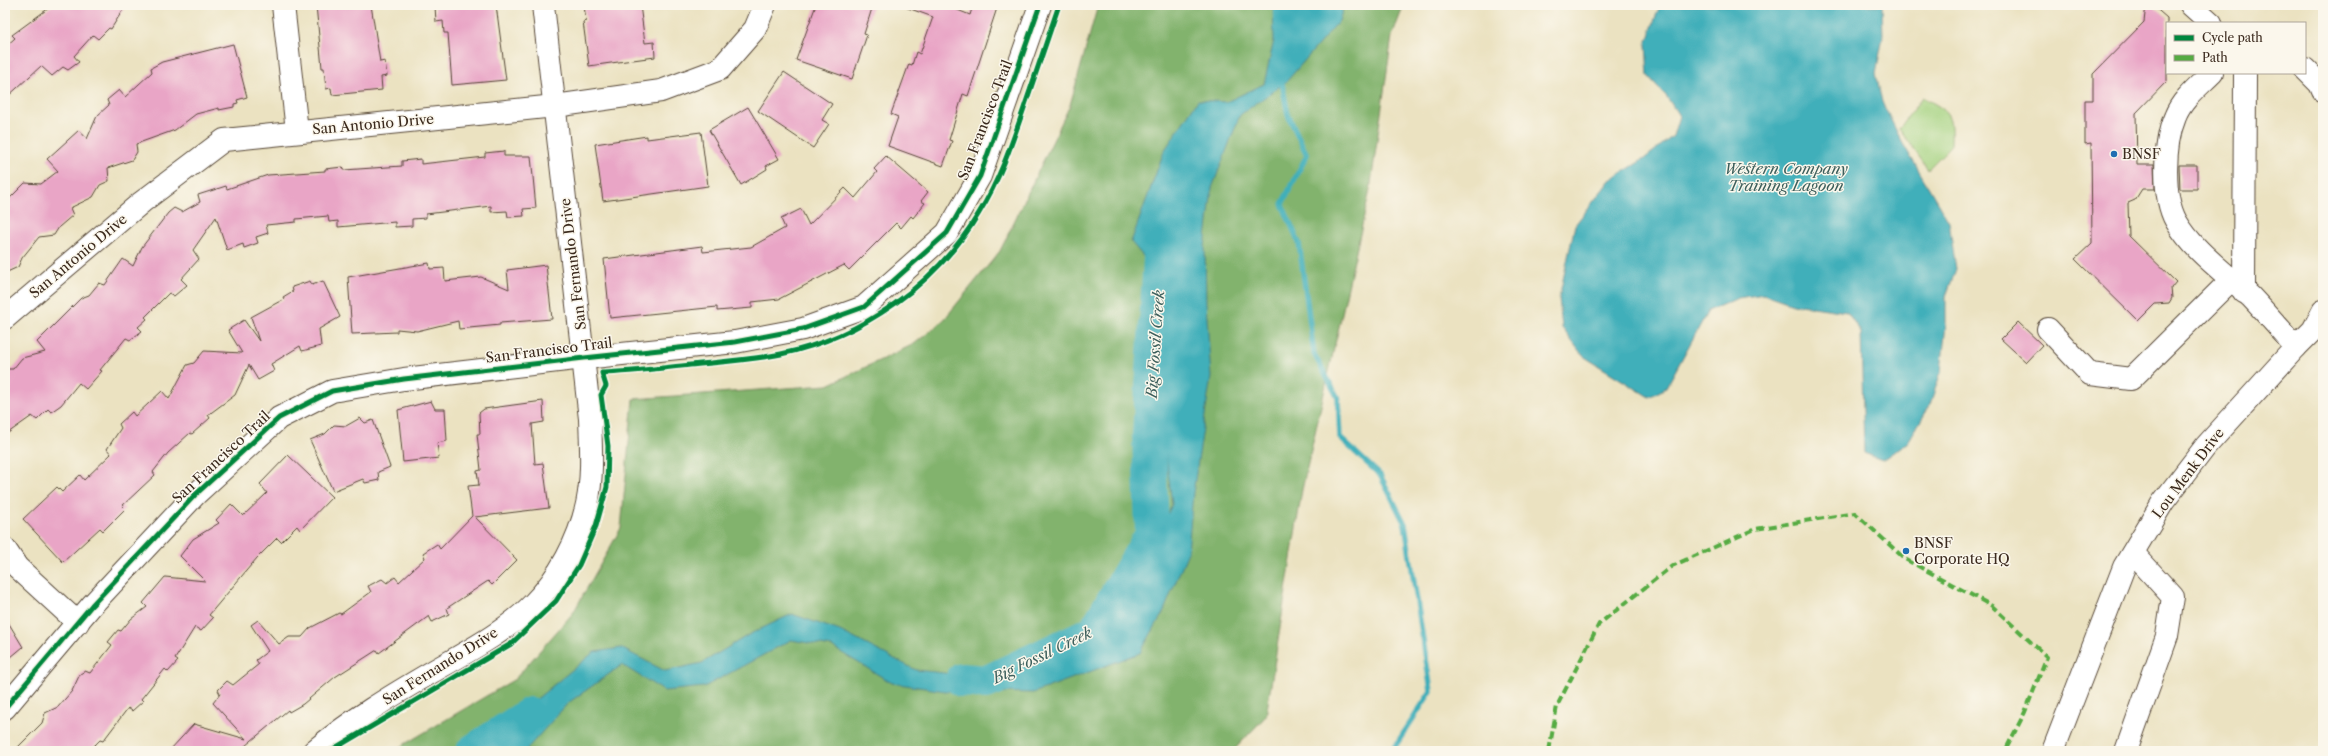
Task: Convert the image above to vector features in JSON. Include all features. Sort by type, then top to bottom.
[{"type":"street","points":[[283,5],[297,131]]},
{"type":"street","name":"San Fernando Drive","points":[[314,751],[345,725],[484,642],[533,604],[561,567],[576,538],[587,504],[592,456],[584,358],[543,5]]},
{"type":"street","name":"San Antonio Drive","points":[[5,318],[142,202],[224,140],[297,131],[555,106],[661,91],[720,69],[755,29],[765,5]]},
{"type":"street","name":"San Francisco Trail","points":[[5,708],[78,623],[195,495],[279,418],[332,391],[404,380],[584,358],[735,342],[802,329],[864,308],[947,233],[980,176],[1040,5]]},
{"type":"street","points":[[2191,5],[2210,22]]},
{"type":"street","points":[[2306,70],[2320,84],[2323,91]]},
{"type":"street","points":[[2211,74],[2188,97],[2175,117],[2168,146],[2165,175],[2170,205],[2175,220],[2185,234],[2238,286],[2296,347]]},
{"type":"street","points":[[2048,329],[2090,374],[2131,379],[2238,286],[2245,74]]},
{"type":"street","name":"Lou Menk Drive","points":[[2053,751],[2124,567],[2162,502],[2206,446],[2313,330],[2323,311]]},
{"type":"street","points":[[5,549],[17,567],[78,623]]},
{"type":"street","points":[[2126,751],[2167,636],[2173,597],[2133,553]]},
{"type":"green space","points":[[1098,5],[1404,5],[1392,36],[1370,190],[1302,490],[1266,716],[1233,751],[393,751],[515,679],[573,613],[621,528],[633,399],[828,385],[914,344],[942,322],[1000,251],[1070,105]]},
{"type":"green space","points":[[1922,97],[1944,110],[1948,115],[1951,127],[1951,146],[1928,169],[1899,129]]},
{"type":"water","points":[[1273,5],[1344,5],[1339,21],[1286,82],[1240,115],[1212,188],[1205,247],[1206,303],[1211,377],[1193,493],[1188,552],[1163,613],[1140,653],[1033,693],[945,691],[892,683],[832,647],[791,640],[704,687],[664,691],[622,665],[568,703],[525,751],[478,751],[528,706],[594,652],[621,648],[665,671],[702,663],[750,634],[792,614],[840,631],[916,670],[963,675],[1040,671],[1102,633],[1142,575],[1172,504],[1158,392],[1165,361],[1153,268],[1131,242],[1164,151],[1198,100],[1226,102],[1264,84],[1274,40]]},
{"type":"water","name":"Western Company Training Lagoon","points":[[1660,5],[1882,5],[1883,37],[1876,73],[1882,102],[1902,142],[1949,222],[1956,269],[1946,296],[1946,324],[1941,372],[1929,407],[1908,442],[1882,460],[1864,453],[1861,332],[1847,312],[1793,304],[1764,294],[1738,298],[1708,311],[1666,388],[1649,397],[1583,356],[1562,328],[1559,298],[1575,225],[1610,180],[1644,159],[1673,136],[1679,116],[1667,97],[1648,76],[1646,44]]},
{"type":"building","points":[[53,5],[126,5],[111,29],[109,28],[98,39],[93,35],[74,56],[79,62],[68,70],[63,67],[52,76],[41,66],[5,99],[5,47],[15,38],[12,35]]},
{"type":"building","points":[[316,5],[371,5],[380,62],[385,61],[387,76],[381,77],[382,90],[332,95],[331,88],[326,89],[324,68],[322,68]]},
{"type":"building","points":[[496,5],[506,80],[452,85],[448,33],[444,33],[443,21],[436,22],[435,6]]},
{"type":"building","points":[[584,5],[640,5],[645,43],[654,42],[655,57],[589,66],[583,22],[586,21]]},
{"type":"building","points":[[816,5],[873,5],[864,34],[867,35],[852,79],[796,60]]},
{"type":"building","points":[[905,5],[945,5],[970,15],[973,5],[998,5],[968,96],[963,94],[949,140],[952,141],[943,166],[888,146],[898,117],[891,114],[909,64],[912,65],[916,52],[920,54],[933,17],[905,7]]},
{"type":"building","name":"BNSF","points":[[2146,5],[2152,5],[2167,18],[2167,81],[2136,113],[2137,165],[2154,165],[2155,189],[2142,189],[2135,200],[2128,203],[2129,236],[2176,282],[2171,288],[2172,298],[2169,303],[2155,304],[2138,321],[2075,259],[2092,243],[2091,143],[2085,144],[2085,100],[2093,100],[2093,74],[2144,22]]},
{"type":"building","points":[[233,44],[247,97],[237,100],[238,103],[234,104],[234,107],[219,110],[219,108],[196,114],[175,130],[136,144],[137,152],[132,160],[108,168],[109,181],[100,185],[93,197],[70,208],[73,215],[59,227],[54,235],[39,237],[22,258],[18,267],[5,273],[5,203],[25,183],[41,184],[58,171],[47,159],[79,130],[87,139],[97,116],[109,105],[107,100],[119,90],[125,97],[152,72],[151,68],[162,62]]},
{"type":"building","points":[[784,72],[832,104],[822,120],[829,124],[813,148],[758,111]]},
{"type":"building","points":[[748,107],[779,159],[766,166],[767,169],[741,185],[709,130]]},
{"type":"building","points":[[701,132],[708,186],[603,201],[595,144],[647,136],[647,139]]},
{"type":"building","points":[[504,151],[504,156],[531,156],[536,208],[523,209],[524,216],[508,217],[507,211],[491,212],[491,206],[426,214],[426,218],[412,219],[412,226],[395,227],[395,222],[338,227],[338,221],[329,222],[328,216],[296,219],[296,222],[266,225],[268,233],[256,237],[258,243],[244,248],[243,244],[227,250],[216,217],[193,250],[199,259],[181,279],[187,285],[174,296],[169,293],[145,317],[147,319],[138,327],[142,331],[130,340],[126,338],[100,370],[102,371],[86,389],[79,383],[61,405],[51,412],[48,409],[37,420],[32,416],[5,435],[5,369],[13,369],[22,358],[45,352],[37,342],[81,298],[89,295],[99,283],[105,285],[123,259],[133,266],[142,247],[168,213],[174,208],[182,212],[200,202],[198,195],[226,186],[227,189],[268,175],[325,171],[325,169],[343,167],[344,170],[402,166],[402,161],[421,159],[421,164],[485,157],[485,153]]},
{"type":"building","points":[[886,156],[928,192],[921,201],[925,203],[913,218],[911,216],[901,228],[896,223],[849,270],[844,265],[779,299],[752,302],[752,308],[717,311],[717,307],[610,318],[604,259],[702,246],[703,252],[751,247],[785,228],[781,219],[801,209],[809,225],[845,188],[855,198],[877,172],[874,169]]},
{"type":"building","points":[[2179,165],[2197,165],[2197,189],[2180,189]]},
{"type":"building","points":[[429,263],[430,269],[444,268],[445,281],[481,277],[509,289],[507,270],[546,265],[552,319],[500,323],[500,325],[459,329],[458,321],[417,331],[397,329],[397,332],[352,334],[348,277]]},
{"type":"building","points":[[310,281],[312,285],[323,281],[340,317],[319,329],[321,346],[302,351],[300,346],[271,364],[274,371],[258,380],[249,365],[235,395],[208,415],[210,418],[192,434],[190,433],[168,453],[153,472],[155,475],[122,506],[125,509],[103,531],[100,528],[63,562],[23,519],[57,487],[62,492],[80,475],[84,480],[111,454],[107,449],[121,428],[119,424],[132,412],[135,416],[162,391],[169,399],[187,365],[194,363],[204,351],[242,353],[228,330],[244,320],[259,341],[251,317],[284,299],[283,297],[293,291],[292,287]]},
{"type":"building","points":[[2018,322],[2042,345],[2026,362],[2001,339]]},
{"type":"building","points":[[431,401],[435,409],[445,409],[447,441],[437,443],[439,458],[403,462],[398,410]]},
{"type":"building","points":[[543,401],[544,422],[532,424],[535,464],[543,463],[549,508],[475,517],[517,560],[492,585],[488,581],[447,608],[449,614],[432,622],[429,616],[379,653],[377,650],[335,677],[303,704],[289,712],[288,710],[239,751],[169,751],[194,724],[246,739],[213,703],[220,694],[218,690],[227,681],[233,685],[259,664],[256,660],[268,651],[251,625],[258,620],[279,644],[289,637],[302,637],[310,628],[339,613],[341,614],[371,592],[368,586],[382,579],[387,583],[395,577],[399,582],[425,558],[423,553],[437,544],[440,549],[472,516],[468,486],[479,485],[477,471],[481,470],[477,434],[480,434],[479,413],[484,409]]},
{"type":"building","points":[[360,418],[365,423],[373,420],[390,467],[378,472],[379,480],[365,483],[363,479],[333,491],[310,440],[325,434],[334,425],[346,426]]},
{"type":"building","points":[[288,455],[332,497],[300,530],[297,526],[281,542],[277,538],[257,558],[209,615],[213,618],[201,631],[195,627],[175,659],[178,661],[168,672],[165,669],[141,699],[143,701],[132,711],[128,708],[103,741],[100,740],[89,751],[14,751],[42,723],[45,713],[58,707],[72,691],[80,674],[85,671],[90,673],[112,645],[108,642],[118,630],[121,631],[131,619],[147,607],[143,603],[165,577],[205,581],[180,556],[193,539],[219,523],[216,520],[231,504],[243,516],[267,493],[260,484]]},
{"type":"building","points":[[5,617],[23,647],[5,662]]},
{"type":"waterway","points":[[1281,78],[1288,115],[1307,155],[1282,204],[1299,243],[1314,354],[1338,398],[1340,438],[1380,475],[1405,524],[1431,691],[1392,751]]},
{"type":"waterway","name":"Big Fossil Creek","points":[[962,680],[987,682],[1095,631],[1152,534],[1149,434],[1160,258]]},
{"type":"waterway","name":"Big Fossil Creek","points":[[473,751],[530,714]]},
{"type":"marked path","points":[[1549,751],[1557,706],[1599,624],[1672,566],[1755,529],[1855,513],[1905,559],[1992,606],[2047,657],[2025,712],[2005,751]]},
{"type":"cycle path","points":[[5,708],[92,605],[195,495],[279,418],[332,391],[404,379],[735,342],[803,329],[864,307],[947,233],[980,176],[1040,5]]},
{"type":"cycle path","points":[[330,751],[511,644],[556,601],[579,565],[596,526],[607,487],[608,446],[601,395],[606,386],[602,373],[747,359],[781,354],[811,346],[840,335],[868,321],[895,304],[942,263],[962,239],[979,213],[999,176],[1014,137],[1059,5]]},
{"type":"place","name":"BNSF","points":[[2114,154]]},
{"type":"place","name":"BNSF Corporate HQ","points":[[1906,551]]}]
